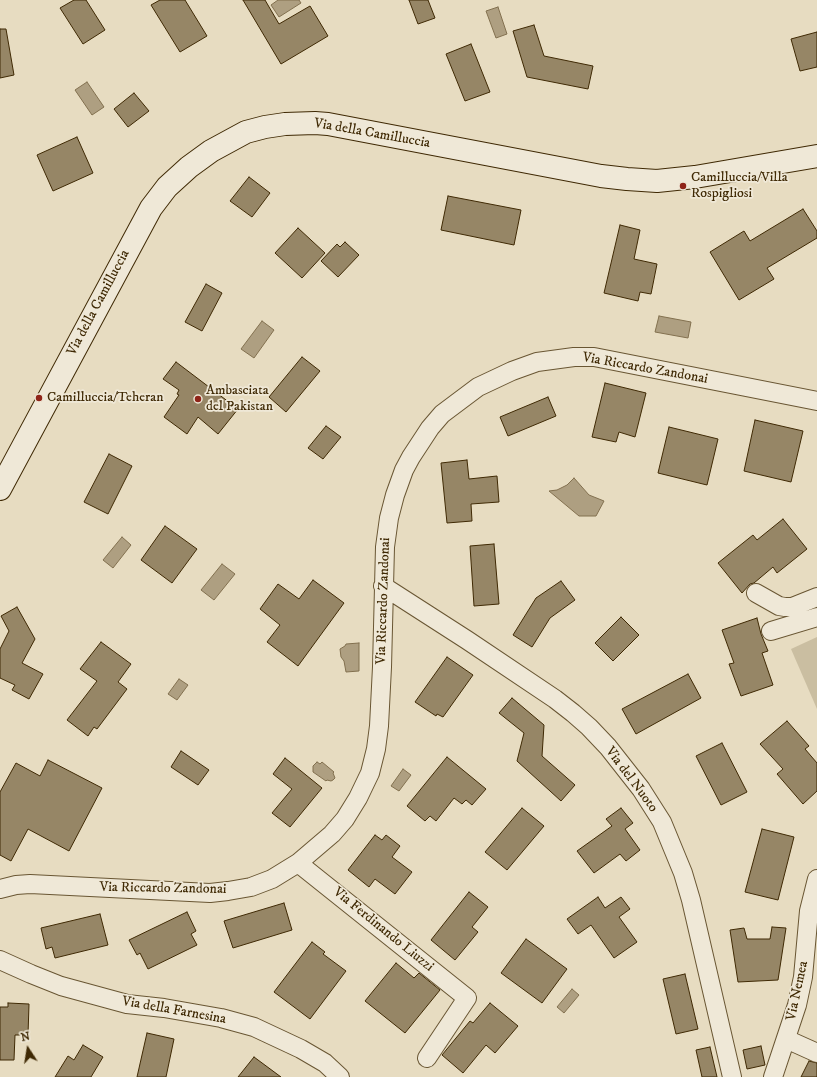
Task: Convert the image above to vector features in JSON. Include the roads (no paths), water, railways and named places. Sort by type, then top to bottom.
[{"type":"main road","name":"Via della Camilluccia","points":[[0,489],[151,208],[167,186],[189,167],[211,151],[246,132],[272,125],[315,123],[601,176],[652,181],[679,180],[817,156]]},
{"type":"street","name":"Via Riccardo Zandonai","points":[[0,889],[30,884],[219,892],[251,887],[266,882],[298,863],[321,844],[345,819],[353,808],[370,773],[376,749],[379,726],[382,668],[385,547],[389,518],[399,483],[411,457],[442,414],[478,387],[528,365],[574,356],[594,357],[817,401]]},
{"type":"street","name":"Via del Nuoto","points":[[384,586],[467,640],[573,713],[608,747],[641,789],[662,822],[683,873],[691,900],[732,1077]]},
{"type":"street","points":[[756,592],[779,606],[785,607],[792,607],[817,597]]},
{"type":"street","points":[[771,631],[817,617]]},
{"type":"street","name":"Via Ferdinando Liuzzi","points":[[298,863],[467,998],[426,1058]]},
{"type":"street","name":"Via Nemea","points":[[772,1077],[786,1039],[800,992],[809,911],[817,880]]},
{"type":"street","name":"Via della Farnesina","points":[[0,960],[37,977],[62,986],[127,1004],[215,1016],[254,1027],[301,1049],[325,1063],[340,1077]]},
{"type":"street","points":[[786,1039],[817,1053]]},
{"type":"place","name":"Camilluccia/Villa Rospigliosi","points":[[683,186]]},
{"type":"place","name":"Camilluccia/Teheran","points":[[39,398]]},
{"type":"place","name":"Ambasciata del Pakistan","points":[[198,399]]}]
